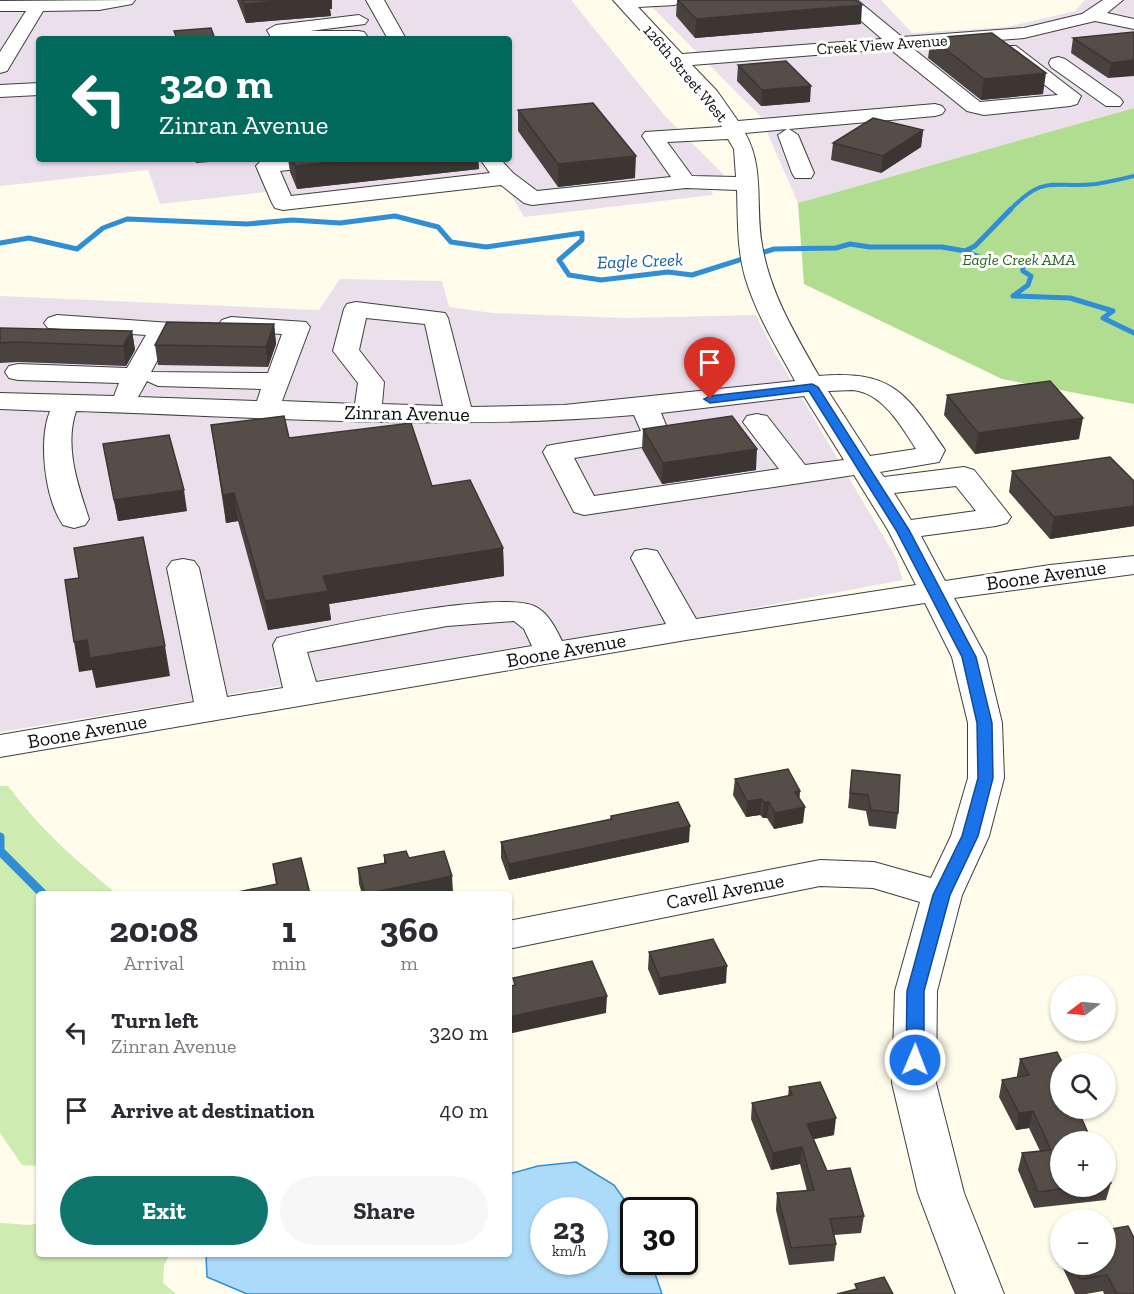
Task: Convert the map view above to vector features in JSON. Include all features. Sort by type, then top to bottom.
[{"type":"street","points":[[348,0],[358,32],[392,30],[375,0]]},
{"type":"street","points":[[623,2],[675,0]]},
{"type":"street","points":[[846,0],[892,44],[974,107],[984,109],[1070,100],[1071,96],[990,36]]},
{"type":"street","name":"Creek View Avenue","points":[[679,60],[735,49],[855,46],[990,36],[1036,42],[1073,21],[1092,15],[1114,0]]},
{"type":"street","points":[[0,6],[124,1],[116,16],[80,23]]},
{"type":"street","name":"126th Street West","points":[[623,2],[710,95],[744,149],[750,243],[757,277],[776,323],[812,386],[903,530],[933,592],[969,657],[985,723],[986,778],[970,836],[942,895],[916,991],[914,1083],[941,1194],[980,1294]]},
{"type":"street","points":[[0,67],[39,3]]},
{"type":"street","points":[[1092,15],[1132,22]]},
{"type":"street","points":[[1073,21],[1107,32],[1098,34]]},
{"type":"street","points":[[25,26],[48,26]]},
{"type":"street","points":[[1036,42],[1113,102]]},
{"type":"street","points":[[735,49],[892,44]]},
{"type":"street","points":[[725,74],[873,62],[892,44]]},
{"type":"street","points":[[855,46],[873,62]]},
{"type":"street","points":[[735,49],[755,71]]},
{"type":"street","points":[[0,91],[36,89]]},
{"type":"street","points":[[735,133],[935,110]]},
{"type":"street","points":[[686,182],[652,136],[735,133],[789,135],[879,127],[912,133]]},
{"type":"street","points":[[789,135],[804,173]]},
{"type":"street","points":[[302,162],[267,166],[284,203],[505,178]]},
{"type":"street","points":[[492,162],[505,178],[532,198],[686,182],[748,184]]},
{"type":"street","points":[[367,413],[371,382],[346,351],[356,309],[436,318],[459,415]]},
{"type":"street","points":[[57,323],[162,328],[147,377],[121,405]]},
{"type":"street","points":[[211,324],[297,327],[266,410]]},
{"type":"street","points":[[18,372],[278,381]]},
{"type":"street","name":"Zinran Avenue","points":[[0,401],[459,415],[595,410],[857,383],[876,387],[886,393],[931,450],[929,456],[868,476]]},
{"type":"street","points":[[66,403],[58,420],[60,475],[74,519]]},
{"type":"street","points":[[644,406],[657,437],[557,452],[584,506],[797,474],[964,476],[996,517],[903,530]]},
{"type":"street","points":[[595,410],[607,444]]},
{"type":"street","points":[[757,422],[797,474]]},
{"type":"street","points":[[646,558],[686,630]]},
{"type":"street","name":"Boone Avenue","points":[[0,746],[686,630],[1105,566],[1134,565]]},
{"type":"street","points":[[183,568],[213,710]]},
{"type":"street","points":[[302,695],[289,645],[453,617],[495,610],[520,611],[535,621],[552,653]]},
{"type":"street","name":"Cavell Avenue","points":[[512,934],[820,873],[874,875],[942,895]]},
{"type":"shaded area","points":[[0,0],[571,0],[664,115],[724,175],[709,183],[713,195],[524,217],[505,185],[279,209],[266,192],[160,204],[148,170],[0,186]]},
{"type":"shaded area","points":[[645,0],[881,0],[912,33],[1007,27],[1075,11],[1085,0],[1134,0],[1134,108],[798,203],[760,116]]},
{"type":"shaded area","points":[[340,279],[442,281],[449,307],[492,313],[625,318],[756,315],[774,351],[895,556],[903,580],[749,609],[0,732],[0,296],[319,310]]},
{"type":"green space","name":"Eagle Creek AMA","points":[[1134,108],[1134,404],[1002,379],[804,284],[798,203]]},
{"type":"green space","points":[[0,786],[8,786],[32,816],[59,843],[113,891],[36,891],[36,1166],[22,1165],[0,1133]]},
{"type":"green space","points":[[0,1223],[36,1224],[36,1257],[168,1257],[164,1265],[163,1283],[176,1294],[0,1294]]},
{"type":"water","points":[[576,1162],[614,1185],[622,1197],[620,1197],[620,1275],[655,1275],[662,1294],[247,1294],[207,1277],[206,1257],[512,1257],[512,1173],[538,1166]]},
{"type":"building","points":[[243,0],[288,0],[244,4]]},
{"type":"building","points":[[678,0],[856,0],[862,5],[696,19]]},
{"type":"building","points":[[211,28],[214,36],[176,36],[174,31]]},
{"type":"building","points":[[1134,32],[1134,60],[1111,63],[1073,38]]},
{"type":"building","points":[[992,33],[1046,73],[984,79],[931,38]]},
{"type":"building","points":[[786,61],[811,86],[762,90],[738,65]]},
{"type":"building","points":[[593,103],[636,156],[558,164],[518,110]]},
{"type":"building","points":[[873,118],[923,130],[883,156],[833,143]]},
{"type":"building","points":[[293,162],[334,162],[295,166]]},
{"type":"building","points":[[167,322],[274,324],[266,347],[155,345]]},
{"type":"building","points":[[0,328],[132,331],[123,346],[0,343]]},
{"type":"building","points":[[1050,381],[1083,418],[978,433],[947,395]]},
{"type":"building","points":[[284,416],[289,438],[411,423],[432,486],[470,480],[503,548],[323,576],[328,591],[265,601],[234,493],[223,495],[211,425]]},
{"type":"building","points":[[732,416],[757,449],[663,463],[643,429]]},
{"type":"building","points":[[169,435],[184,490],[114,500],[103,444]]},
{"type":"building","points":[[1110,457],[1134,481],[1134,506],[1054,517],[1012,471]]},
{"type":"building","points":[[143,537],[165,646],[90,658],[87,640],[74,642],[65,580],[79,578],[74,548]]},
{"type":"building","points":[[788,769],[800,791],[795,792],[805,807],[775,813],[769,802],[764,802],[762,799],[747,801],[735,779]]},
{"type":"building","points":[[852,770],[900,775],[898,813],[871,810],[868,795],[850,793]]},
{"type":"building","points":[[678,802],[690,826],[509,864],[501,842],[612,819],[611,816]]},
{"type":"building","points":[[406,851],[409,858],[444,851],[452,876],[380,891],[364,891],[358,868],[386,863],[384,855]]},
{"type":"building","points":[[301,858],[309,891],[243,891],[277,884],[273,864]]},
{"type":"building","points":[[713,939],[727,966],[660,978],[649,952]]},
{"type":"building","points":[[592,961],[607,996],[512,1016],[512,986],[515,985],[513,978]]},
{"type":"building","points":[[1050,1053],[1050,1119],[1082,1119],[1087,1131],[1050,1131],[1050,1148],[1033,1111],[1019,1113],[1002,1080],[1029,1075],[1020,1059]]},
{"type":"building","points":[[820,1082],[836,1118],[807,1124],[827,1171],[850,1168],[864,1216],[830,1219],[836,1244],[791,1248],[777,1193],[814,1190],[802,1147],[773,1153],[752,1103],[792,1095],[789,1087]]},
{"type":"building","points":[[1050,1150],[1050,1190],[1038,1192],[1022,1153]]},
{"type":"building","points":[[1128,1226],[1134,1238],[1134,1294],[1117,1294],[1107,1275],[1116,1275],[1116,1228]]},
{"type":"building","points":[[1078,1275],[1107,1275],[1080,1279]]},
{"type":"building","points":[[884,1277],[893,1294],[837,1294],[857,1289],[855,1284]]},
{"type":"waterway","points":[[1011,209],[1022,198],[1041,187],[1096,184],[1134,176]]},
{"type":"waterway","points":[[965,251],[975,246],[1011,209]]},
{"type":"waterway","name":"Eagle Creek","points":[[0,243],[29,238],[77,249],[103,228],[127,219],[247,224],[292,220],[340,223],[395,216],[438,227],[451,242],[486,247],[582,233],[582,240],[559,260],[569,275],[601,280],[668,272],[692,275],[774,249],[836,248],[850,244],[870,247],[942,247],[965,251]]},
{"type":"waterway","name":"Eagle Creek","points":[[965,251],[984,259],[1022,261],[1023,271],[1031,276],[1028,285],[1013,296],[1070,298],[1113,311],[1103,318],[1134,333]]},
{"type":"waterway","points":[[0,837],[0,851],[40,891]]},
{"type":"route","points":[[710,399],[812,387],[903,530],[933,592],[969,657],[985,723],[986,778],[970,836],[942,895],[916,991],[915,1060]]}]
